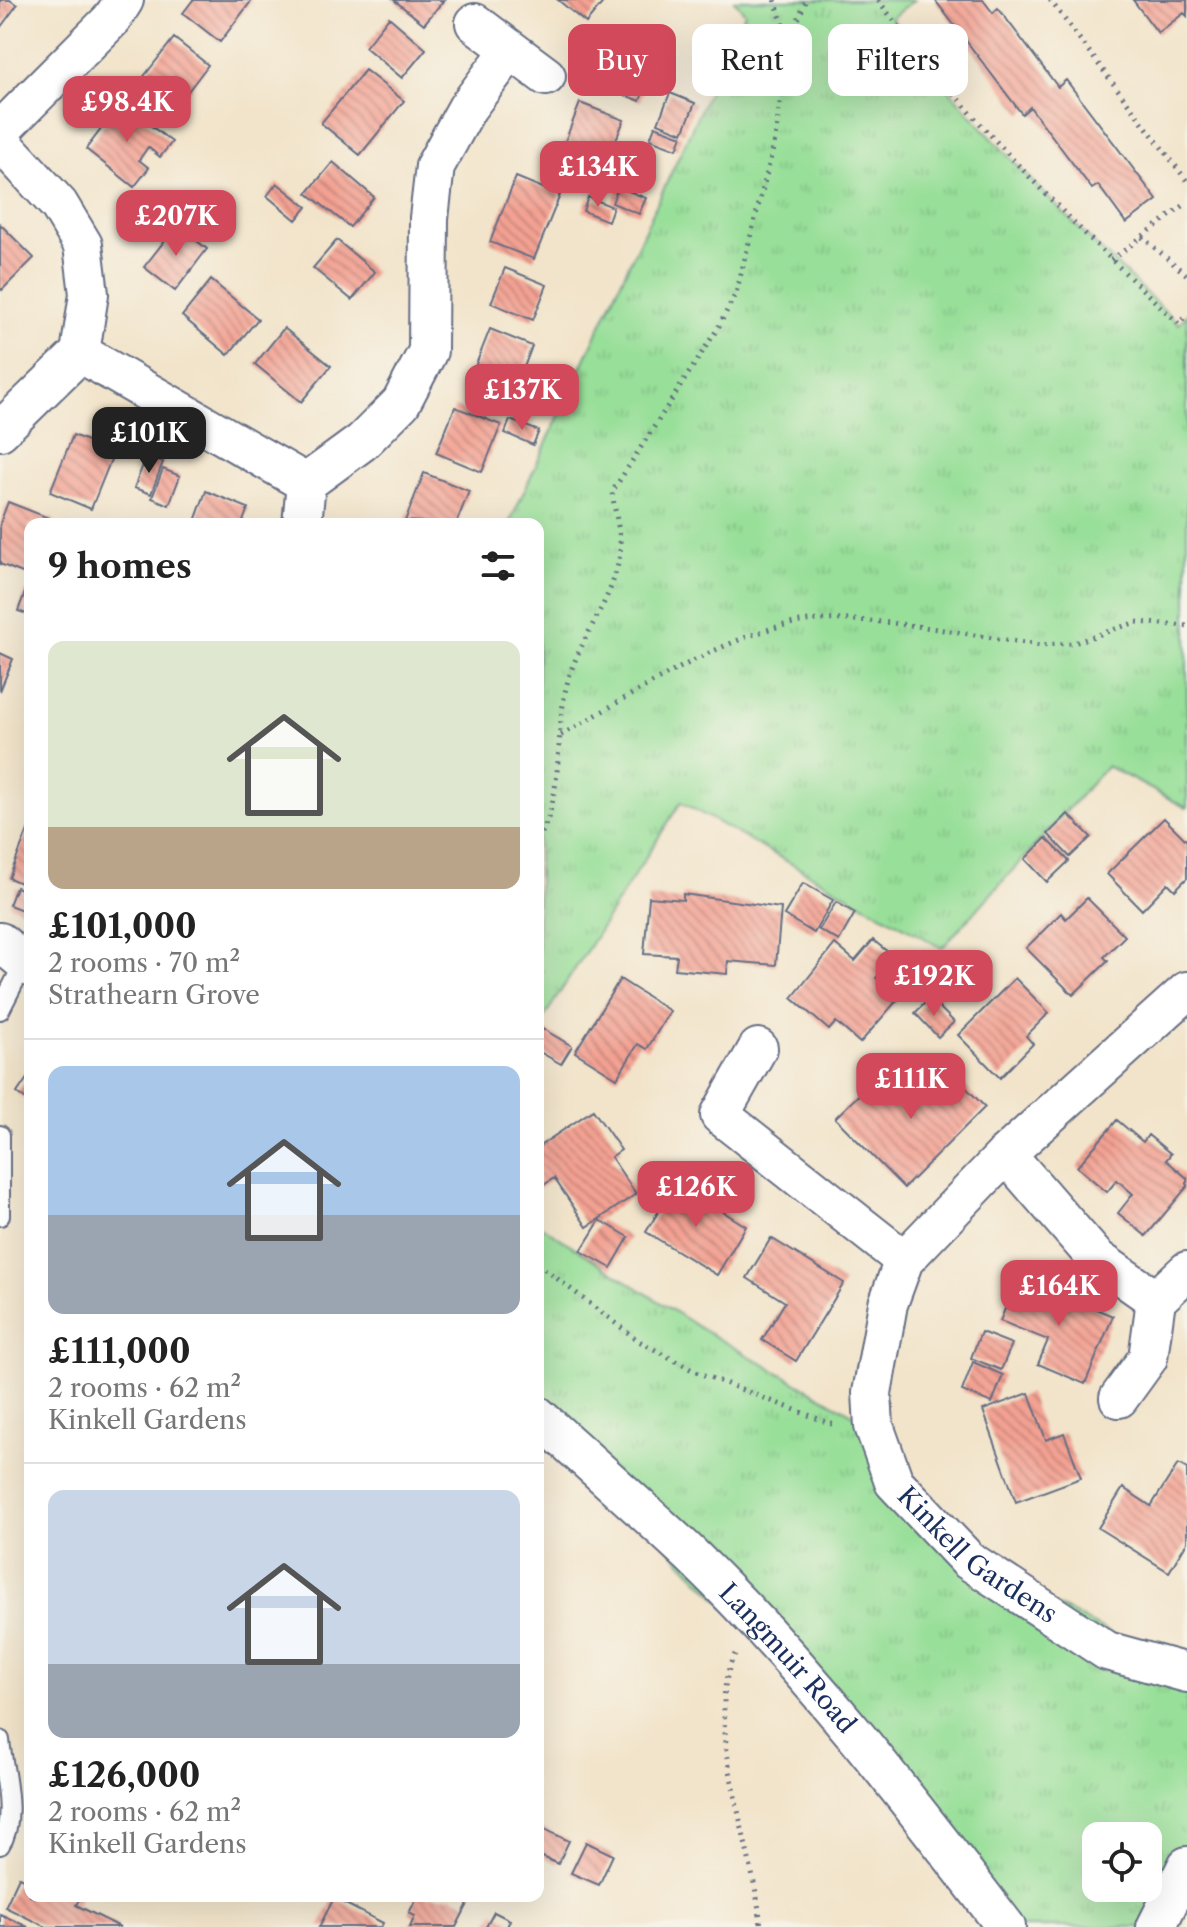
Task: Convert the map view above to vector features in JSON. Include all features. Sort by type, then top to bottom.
[{"type":"street","points":[[0,131],[112,19],[124,0]]},
{"type":"street","points":[[475,23],[509,52],[546,76]]},
{"type":"street","points":[[303,518],[306,483],[362,442],[401,403],[428,351],[429,218],[435,166],[467,108],[509,52]]},
{"type":"street","points":[[0,141],[59,205],[83,245],[89,294],[80,353],[0,431]]},
{"type":"street","points":[[80,353],[306,483]]},
{"type":"street","name":"Kinkell Gardens","points":[[1187,991],[1006,1154],[904,1260],[885,1318],[872,1393],[874,1426],[894,1482],[968,1560],[1107,1651],[1187,1673]]},
{"type":"street","points":[[758,1048],[720,1115],[904,1260]]},
{"type":"street","points":[[1006,1154],[1096,1258],[1156,1300]]},
{"type":"street","points":[[1119,1398],[1148,1358],[1156,1300],[1187,1271]]},
{"type":"street","name":"Langmuir Road","points":[[544,1421],[692,1556],[759,1627],[882,1765],[1006,1927]]},
{"type":"street","points":[[1156,1927],[1187,1866]]},
{"type":"lane","points":[[0,1010],[18,957]]},
{"type":"lane","points":[[0,1135],[0,1216]]},
{"type":"lane","points":[[0,1740],[7,1835],[0,1845]]},
{"type":"path","points":[[775,0],[783,24]]},
{"type":"path","points":[[796,24],[806,0]]},
{"type":"path","points":[[878,0],[931,69],[1008,158],[1179,324],[1187,314]]},
{"type":"path","points":[[1050,0],[1187,181]]},
{"type":"path","points":[[544,824],[554,798],[566,687],[575,659],[614,578],[621,549],[612,492],[718,328],[736,293],[771,159],[781,96]]},
{"type":"path","points":[[1111,261],[1187,203]]},
{"type":"path","points":[[1142,237],[1187,275]]},
{"type":"path","points":[[560,735],[735,642],[776,628],[820,620],[1040,645],[1074,643],[1136,622],[1187,626]]},
{"type":"path","points":[[544,1269],[639,1341],[696,1372],[840,1427],[874,1426]]},
{"type":"path","points":[[759,1627],[737,1651],[725,1673],[724,1722],[758,1895],[761,1927]]},
{"type":"green space","points":[[734,0],[914,0],[891,18],[896,24],[828,24],[828,96],[955,96],[1065,215],[1179,324],[1187,314],[1187,808],[1107,766],[942,948],[681,802],[544,1018],[544,518],[512,518],[707,96],[812,96],[812,24],[740,24],[745,13]]},
{"type":"green space","points":[[544,1228],[703,1330],[874,1426],[968,1560],[1187,1673],[1187,1866],[1156,1927],[1006,1927],[882,1765],[544,1422]]},
{"type":"building","points":[[0,0],[10,0],[17,5],[0,28]]},
{"type":"building","points":[[193,0],[252,0],[220,42],[183,13]]},
{"type":"building","points":[[394,0],[444,0],[424,24]]},
{"type":"building","points":[[558,0],[605,0],[586,23]]},
{"type":"building","points":[[935,0],[983,0],[993,13],[998,8],[1058,87],[1066,80],[1157,200],[1126,223],[1098,185],[1092,189],[1030,107],[1022,114],[968,43],[968,24],[953,24]]},
{"type":"building","points":[[1133,0],[1187,0],[1187,16],[1184,13],[1158,33]]},
{"type":"building","points":[[389,17],[426,49],[402,78],[365,47]]},
{"type":"building","points":[[174,38],[208,65],[173,111],[138,84]]},
{"type":"building","points":[[365,70],[404,101],[360,155],[321,123]]},
{"type":"building","points":[[676,95],[695,103],[683,133],[658,123],[669,96]]},
{"type":"building","points":[[121,103],[172,142],[160,157],[148,147],[139,160],[149,168],[134,187],[86,149]]},
{"type":"building","points":[[580,103],[624,120],[598,184],[555,167]]},
{"type":"building","points":[[655,126],[682,136],[677,149],[650,139]]},
{"type":"building","points":[[333,162],[374,197],[350,227],[307,193]]},
{"type":"building","points":[[516,177],[560,195],[534,259],[490,242]]},
{"type":"building","points":[[277,183],[307,207],[296,220],[267,196]]},
{"type":"building","points":[[618,187],[646,198],[639,214],[612,203]]},
{"type":"building","points":[[588,197],[613,207],[608,221],[583,211]]},
{"type":"building","points":[[0,224],[34,258],[2,290],[0,288]]},
{"type":"building","points":[[177,225],[207,249],[175,291],[144,267]]},
{"type":"building","points":[[337,240],[375,272],[352,300],[313,268]]},
{"type":"building","points":[[505,268],[547,285],[533,320],[491,303]]},
{"type":"building","points":[[211,280],[258,319],[228,355],[182,316]]},
{"type":"building","points":[[284,328],[331,366],[301,402],[255,364]]},
{"type":"building","points":[[490,329],[532,346],[510,404],[467,387]]},
{"type":"building","points":[[455,407],[501,425],[482,472],[436,453]]},
{"type":"building","points":[[510,420],[539,431],[533,445],[505,433]]},
{"type":"building","points":[[73,435],[114,452],[91,509],[50,492]]},
{"type":"building","points":[[147,455],[163,462],[151,494],[134,488]]},
{"type":"building","points":[[163,469],[180,476],[169,505],[152,498]]},
{"type":"building","points":[[424,473],[469,491],[458,518],[406,518]]},
{"type":"building","points":[[206,491],[248,508],[244,518],[196,518]]},
{"type":"building","points":[[8,502],[49,518],[24,518],[24,574],[0,564],[0,523]]},
{"type":"building","points":[[24,595],[24,613],[18,611]]},
{"type":"building","points":[[0,653],[13,659],[0,691]]},
{"type":"building","points":[[1068,814],[1091,837],[1070,857],[1048,834]]},
{"type":"building","points":[[1164,818],[1187,841],[1187,878],[1175,890],[1168,883],[1142,910],[1107,874]]},
{"type":"building","points":[[1046,838],[1069,861],[1047,882],[1025,859]]},
{"type":"building","points":[[24,840],[24,884],[9,878]]},
{"type":"building","points":[[803,883],[833,900],[814,933],[784,915]]},
{"type":"building","points":[[16,887],[24,890],[24,911],[9,905]]},
{"type":"building","points":[[683,894],[781,908],[776,965],[728,961],[727,974],[675,969],[677,956],[644,954],[649,897],[683,900]]},
{"type":"building","points":[[1087,898],[1125,936],[1104,957],[1108,961],[1073,995],[1026,948],[1061,913],[1066,919]]},
{"type":"building","points":[[836,902],[855,913],[839,941],[819,930]]},
{"type":"building","points":[[873,940],[894,957],[876,978],[899,998],[860,1043],[836,1022],[829,1030],[792,998],[835,944],[855,961]]},
{"type":"building","points":[[1015,978],[1049,1013],[1026,1036],[1033,1044],[1000,1078],[958,1035]]},
{"type":"building","points":[[620,979],[670,1011],[647,1049],[638,1044],[617,1078],[575,1052]]},
{"type":"building","points":[[930,998],[954,1022],[938,1037],[915,1013]]},
{"type":"building","points":[[544,1030],[572,1046],[561,1064],[544,1054]]},
{"type":"building","points":[[938,1059],[985,1107],[904,1188],[835,1118],[873,1081],[894,1103]]},
{"type":"building","points":[[24,1083],[24,1098],[17,1093]]},
{"type":"building","points":[[593,1110],[621,1150],[611,1157],[636,1194],[587,1227],[554,1178],[544,1185],[544,1143]]},
{"type":"building","points":[[1117,1120],[1143,1142],[1148,1135],[1171,1154],[1166,1160],[1187,1178],[1187,1187],[1146,1236],[1118,1213],[1133,1194],[1117,1180],[1107,1192],[1077,1167]]},
{"type":"building","points":[[676,1183],[746,1226],[717,1275],[646,1232]]},
{"type":"building","points":[[600,1220],[629,1237],[611,1268],[581,1251]]},
{"type":"building","points":[[771,1238],[844,1283],[796,1361],[762,1340],[785,1302],[747,1278]]},
{"type":"building","points":[[1018,1277],[1113,1316],[1085,1384],[1038,1364],[1048,1340],[1000,1321]]},
{"type":"building","points":[[981,1332],[1012,1344],[1001,1370],[971,1358]]},
{"type":"building","points":[[973,1362],[1003,1375],[992,1403],[962,1391]]},
{"type":"building","points":[[1029,1393],[1046,1440],[1064,1433],[1081,1478],[1016,1502],[983,1410]]},
{"type":"building","points":[[1178,1464],[1187,1469],[1187,1542],[1169,1572],[1098,1528],[1123,1488],[1151,1506]]},
{"type":"building","points":[[544,1829],[569,1841],[558,1864],[544,1858]]},
{"type":"building","points":[[586,1842],[613,1855],[599,1885],[571,1873]]},
{"type":"building","points":[[19,1877],[24,1879],[24,1902],[78,1902],[76,1905],[120,1927],[46,1927],[5,1907]]},
{"type":"building","points":[[332,1902],[342,1902],[383,1923],[381,1927],[319,1927]]},
{"type":"building","points":[[414,1902],[468,1904],[456,1927],[410,1927],[415,1916],[409,1913]]},
{"type":"building","points":[[494,1912],[510,1920],[507,1927],[486,1927]]},
{"type":"building","points":[[0,1914],[28,1927],[0,1927]]}]
